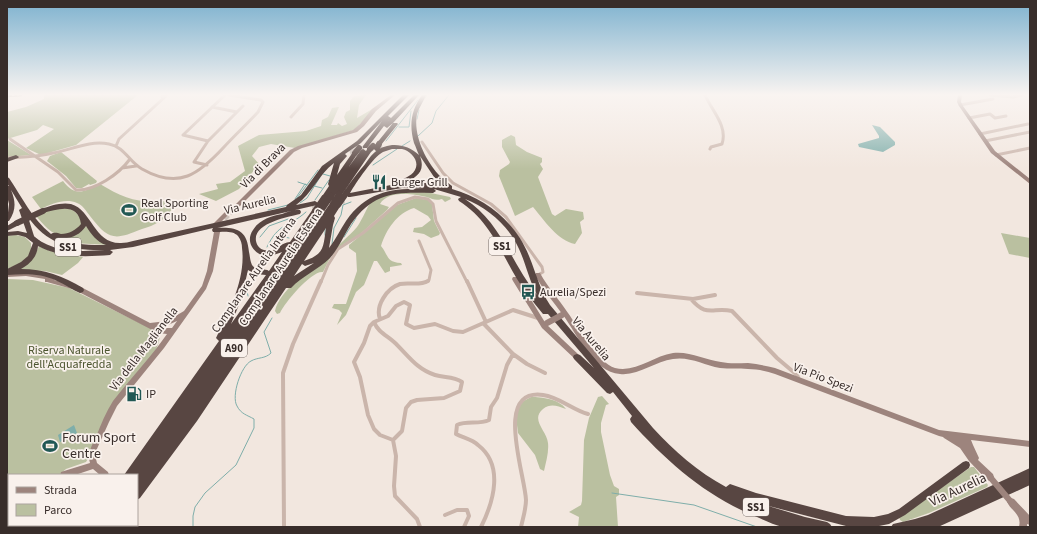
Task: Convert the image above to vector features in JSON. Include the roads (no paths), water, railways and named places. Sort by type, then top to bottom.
[{"type":"highway","points":[[237,221],[284,208],[296,203],[305,195],[322,169],[359,142],[380,120]]},
{"type":"highway","points":[[367,149],[382,120]]},
{"type":"highway","name":"A90","points":[[138,485],[319,208],[339,194],[387,120]]},
{"type":"highway","name":"A90","points":[[137,474],[319,208],[393,120]]},
{"type":"highway","name":"Complanare Aurelia Esterna","points":[[138,495],[194,418],[238,354],[319,208],[348,196],[358,176],[367,149],[398,120]]},
{"type":"highway","points":[[413,120],[412,123],[415,139],[427,165],[442,183],[473,200]]},
{"type":"highway","points":[[358,176],[377,153],[387,148],[396,146]]},
{"type":"highway","points":[[367,149],[407,146],[416,149],[421,153]]},
{"type":"highway","points":[[360,193],[404,182],[415,175],[420,168],[419,161],[414,152],[407,146]]},
{"type":"highway","points":[[7,159],[16,157]]},
{"type":"highway","points":[[7,175],[13,205],[7,219]]},
{"type":"highway","name":"Via Aurelia","points":[[7,179],[9,188],[22,210],[40,234],[62,245],[96,251],[129,248],[294,212],[319,208]]},
{"type":"highway","name":"Via Aurelia","points":[[348,196],[393,187],[421,185],[443,188],[486,207],[504,222],[515,235],[522,247],[538,290],[547,307],[652,433],[672,454],[692,470],[732,495],[765,510],[827,527]]},
{"type":"highway","name":"Via Aurelia","points":[[9,188],[42,229],[60,241],[83,247],[110,248],[215,229],[237,221],[319,208]]},
{"type":"highway","name":"Via Aurelia","points":[[348,196],[396,189],[418,188],[436,191],[462,200],[478,210],[488,222],[532,295],[654,443],[679,466],[695,478],[747,509],[777,521],[799,527]]},
{"type":"highway","points":[[238,354],[248,343],[285,288],[296,277],[327,256],[350,221],[363,205],[379,195],[392,191],[436,191]]},
{"type":"highway","points":[[11,229],[42,211],[55,207],[69,206],[77,209],[97,236],[102,240],[116,244],[138,243]]},
{"type":"highway","points":[[319,208],[304,222],[287,244],[280,250],[267,254],[261,253],[255,248],[253,236],[261,226],[275,218],[319,208]]},
{"type":"highway","points":[[305,263],[318,257],[326,249],[328,242],[330,224],[319,208]]},
{"type":"highway","name":"Complanare Aurelia Interna","points":[[130,474],[182,398],[319,208]]},
{"type":"highway","points":[[22,210],[30,236],[37,244],[52,250],[80,253],[109,252],[129,248]]},
{"type":"highway","points":[[42,229],[58,236],[70,235],[82,227],[84,223],[83,217]]},
{"type":"highway","points":[[11,229],[30,236]]},
{"type":"highway","points":[[182,398],[192,380],[217,344],[233,313],[242,287],[246,259],[246,241],[243,236],[235,231],[222,229],[185,236]]},
{"type":"highway","points":[[7,273],[28,260],[35,251],[37,244]]},
{"type":"highway","points":[[522,247],[528,255],[538,275]]},
{"type":"highway","points":[[506,254],[515,279]]},
{"type":"highway","points":[[246,259],[252,270],[264,272]]},
{"type":"highway","points":[[7,273],[32,272],[51,274],[80,290]]},
{"type":"highway","points":[[577,357],[610,390]]},
{"type":"highway","points":[[692,470],[746,496],[846,521],[862,522],[883,520],[902,512],[966,465]]},
{"type":"highway","name":"Via Aurelia","points":[[896,527],[915,524],[929,519],[1030,473]]},
{"type":"highway","name":"Via Aurelia","points":[[928,527],[1030,480]]},
{"type":"street","points":[[108,144],[121,136],[139,120]]},
{"type":"street","points":[[199,120],[183,135],[208,141]]},
{"type":"street","points":[[207,165],[194,162],[208,141],[228,120]]},
{"type":"street","points":[[121,168],[129,166],[137,167],[158,176],[176,179],[194,174],[207,165],[250,120]]},
{"type":"street","name":"Via di Brava","points":[[215,229],[232,210],[294,150],[355,131],[366,120]]},
{"type":"street","points":[[710,149],[711,147],[722,144],[725,134],[719,120]]},
{"type":"street","points":[[970,120],[996,155],[1030,182]]},
{"type":"street","points":[[980,134],[1028,124]]},
{"type":"street","points":[[985,141],[1030,132]]},
{"type":"street","points":[[116,146],[121,136]]},
{"type":"street","points":[[10,139],[61,174],[72,188],[77,190],[97,184],[121,168],[130,159]]},
{"type":"street","points":[[422,142],[443,173],[452,183],[491,204],[506,217],[543,268],[542,273],[538,275]]},
{"type":"street","points":[[16,157],[51,154],[80,145],[97,143],[116,146],[124,150],[137,167]]},
{"type":"street","points":[[996,155],[1030,148]]},
{"type":"street","points":[[44,162],[51,154]]},
{"type":"street","points":[[284,527],[282,394],[284,370],[333,255],[338,249],[363,233],[398,203],[415,197],[428,199],[433,204],[436,221],[460,266],[485,323],[513,354],[527,364],[546,373]]},
{"type":"street","name":"Via della Maglianella","points":[[94,464],[92,459],[93,451],[112,409],[162,346],[202,290],[208,277],[215,229]]},
{"type":"street","points":[[380,319],[378,313],[380,305],[392,288],[402,283],[425,283],[429,280],[430,270],[419,241]]},
{"type":"street","name":"Via Aurelia","points":[[538,275],[545,290],[563,314],[608,368]]},
{"type":"street","points":[[7,278],[43,280],[80,290],[151,325],[160,331],[163,335],[162,346]]},
{"type":"street","name":"Via Aurelia","points":[[515,279],[528,306],[577,357]]},
{"type":"street","points":[[637,292],[691,299],[715,295]]},
{"type":"street","points":[[691,299],[699,308],[705,311],[731,310],[777,358],[797,376],[799,381]]},
{"type":"street","points":[[393,440],[381,436],[374,429],[360,376],[354,366],[354,362],[364,344],[370,326],[374,322],[389,315],[399,304],[406,302],[410,305],[406,324],[411,327],[433,324],[460,332],[469,331],[508,312],[519,311],[528,306]]},
{"type":"street","points":[[151,325],[166,323],[188,310]]},
{"type":"street","points":[[519,311],[539,318]]},
{"type":"street","points":[[545,324],[563,314]]},
{"type":"street","points":[[374,322],[377,329],[394,342],[409,359],[418,366],[435,375],[456,378],[462,382],[460,391],[451,396],[435,400],[420,400],[411,402],[406,408],[402,431],[393,440]]},
{"type":"street","points":[[160,331],[168,332],[174,330],[172,325],[166,323]]},
{"type":"street","points":[[481,527],[495,485],[495,469],[492,460],[484,449],[472,440],[456,434],[456,429],[457,425],[462,423],[485,422],[489,420],[491,408],[497,398],[507,365],[513,354]]},
{"type":"street","name":"Via Pio Spezi","points":[[608,368],[621,371],[631,371],[669,357],[682,356],[724,365],[760,367],[938,433],[978,439],[1030,444]]},
{"type":"street","points":[[521,527],[526,500],[515,428],[515,416],[519,403],[522,398],[530,395],[546,396],[588,414]]},
{"type":"street","points":[[938,433],[966,447],[980,467],[1020,512],[1030,521]]},
{"type":"street","points":[[963,437],[966,447],[966,465],[971,464],[980,467]]},
{"type":"street","points":[[966,447],[978,439]]},
{"type":"street","points":[[393,440],[396,456],[394,486],[395,496],[417,520],[420,527]]},
{"type":"street","points":[[67,474],[94,464],[104,474]]},
{"type":"street","points":[[445,515],[457,510],[467,510],[469,516],[464,527]]},
{"type":"street","points":[[1020,512],[1023,520],[1023,527]]},
{"type":"water","points":[[872,125],[880,127],[895,142],[895,145],[883,152],[859,147],[858,144],[879,138]]},
{"type":"water","points":[[74,425],[77,433],[60,442],[58,435]]},
{"type":"waterway","points":[[386,141],[402,120]]},
{"type":"waterway","points":[[399,127],[409,127],[410,120]]},
{"type":"waterway","points":[[418,136],[432,123],[433,120]]},
{"type":"waterway","points":[[402,146],[410,141]]},
{"type":"waterway","points":[[373,165],[397,149]]},
{"type":"waterway","points":[[307,185],[318,170]]},
{"type":"waterway","points":[[323,174],[330,176]]},
{"type":"waterway","points":[[314,186],[320,177]]},
{"type":"waterway","points":[[315,200],[329,180]]},
{"type":"waterway","points":[[298,182],[305,184]]},
{"type":"waterway","points":[[295,199],[305,184]]},
{"type":"waterway","points":[[297,198],[307,185]]},
{"type":"waterway","points":[[300,203],[307,198],[314,186]]},
{"type":"waterway","points":[[314,186],[322,188]]},
{"type":"waterway","points":[[332,244],[334,228],[341,215],[343,205],[351,202]]},
{"type":"waterway","points":[[268,210],[288,205]]},
{"type":"waterway","points":[[267,247],[271,239],[280,229],[306,212]]},
{"type":"waterway","points":[[260,237],[269,226],[291,218]]},
{"type":"waterway","points":[[344,237],[356,218]]},
{"type":"waterway","points":[[284,237],[292,229]]},
{"type":"waterway","points":[[325,229],[325,235]]},
{"type":"waterway","points":[[280,246],[284,237]]},
{"type":"waterway","points":[[284,237],[289,238]]},
{"type":"waterway","points":[[259,269],[262,262]]},
{"type":"waterway","points":[[248,296],[247,291],[256,274]]},
{"type":"waterway","points":[[193,527],[195,507],[205,493],[236,465],[254,428],[254,419],[242,413],[235,401],[235,395],[238,382],[247,364],[271,353],[264,332],[272,318]]},
{"type":"waterway","points":[[612,493],[694,505],[757,527]]},
{"type":"tunnel","points":[[350,153],[362,149],[384,146]]},
{"type":"tunnel","points":[[312,207],[347,200]]},
{"type":"tunnel","points":[[217,232],[223,221],[231,212]]},
{"type":"place","name":"Burger Grill","points":[[379,182]]},
{"type":"place","name":"Real Sporting Golf Club","points":[[129,210]]},
{"type":"place","name":"Aurelia/Spezi","points":[[528,292]]},
{"type":"place","name":"IP","points":[[134,394]]},
{"type":"place","name":"Forum Sport Centre","points":[[50,446]]},
{"type":"park label","name":"Riserva Naturale dell'Acquafredda","points":[[69,357]]}]
